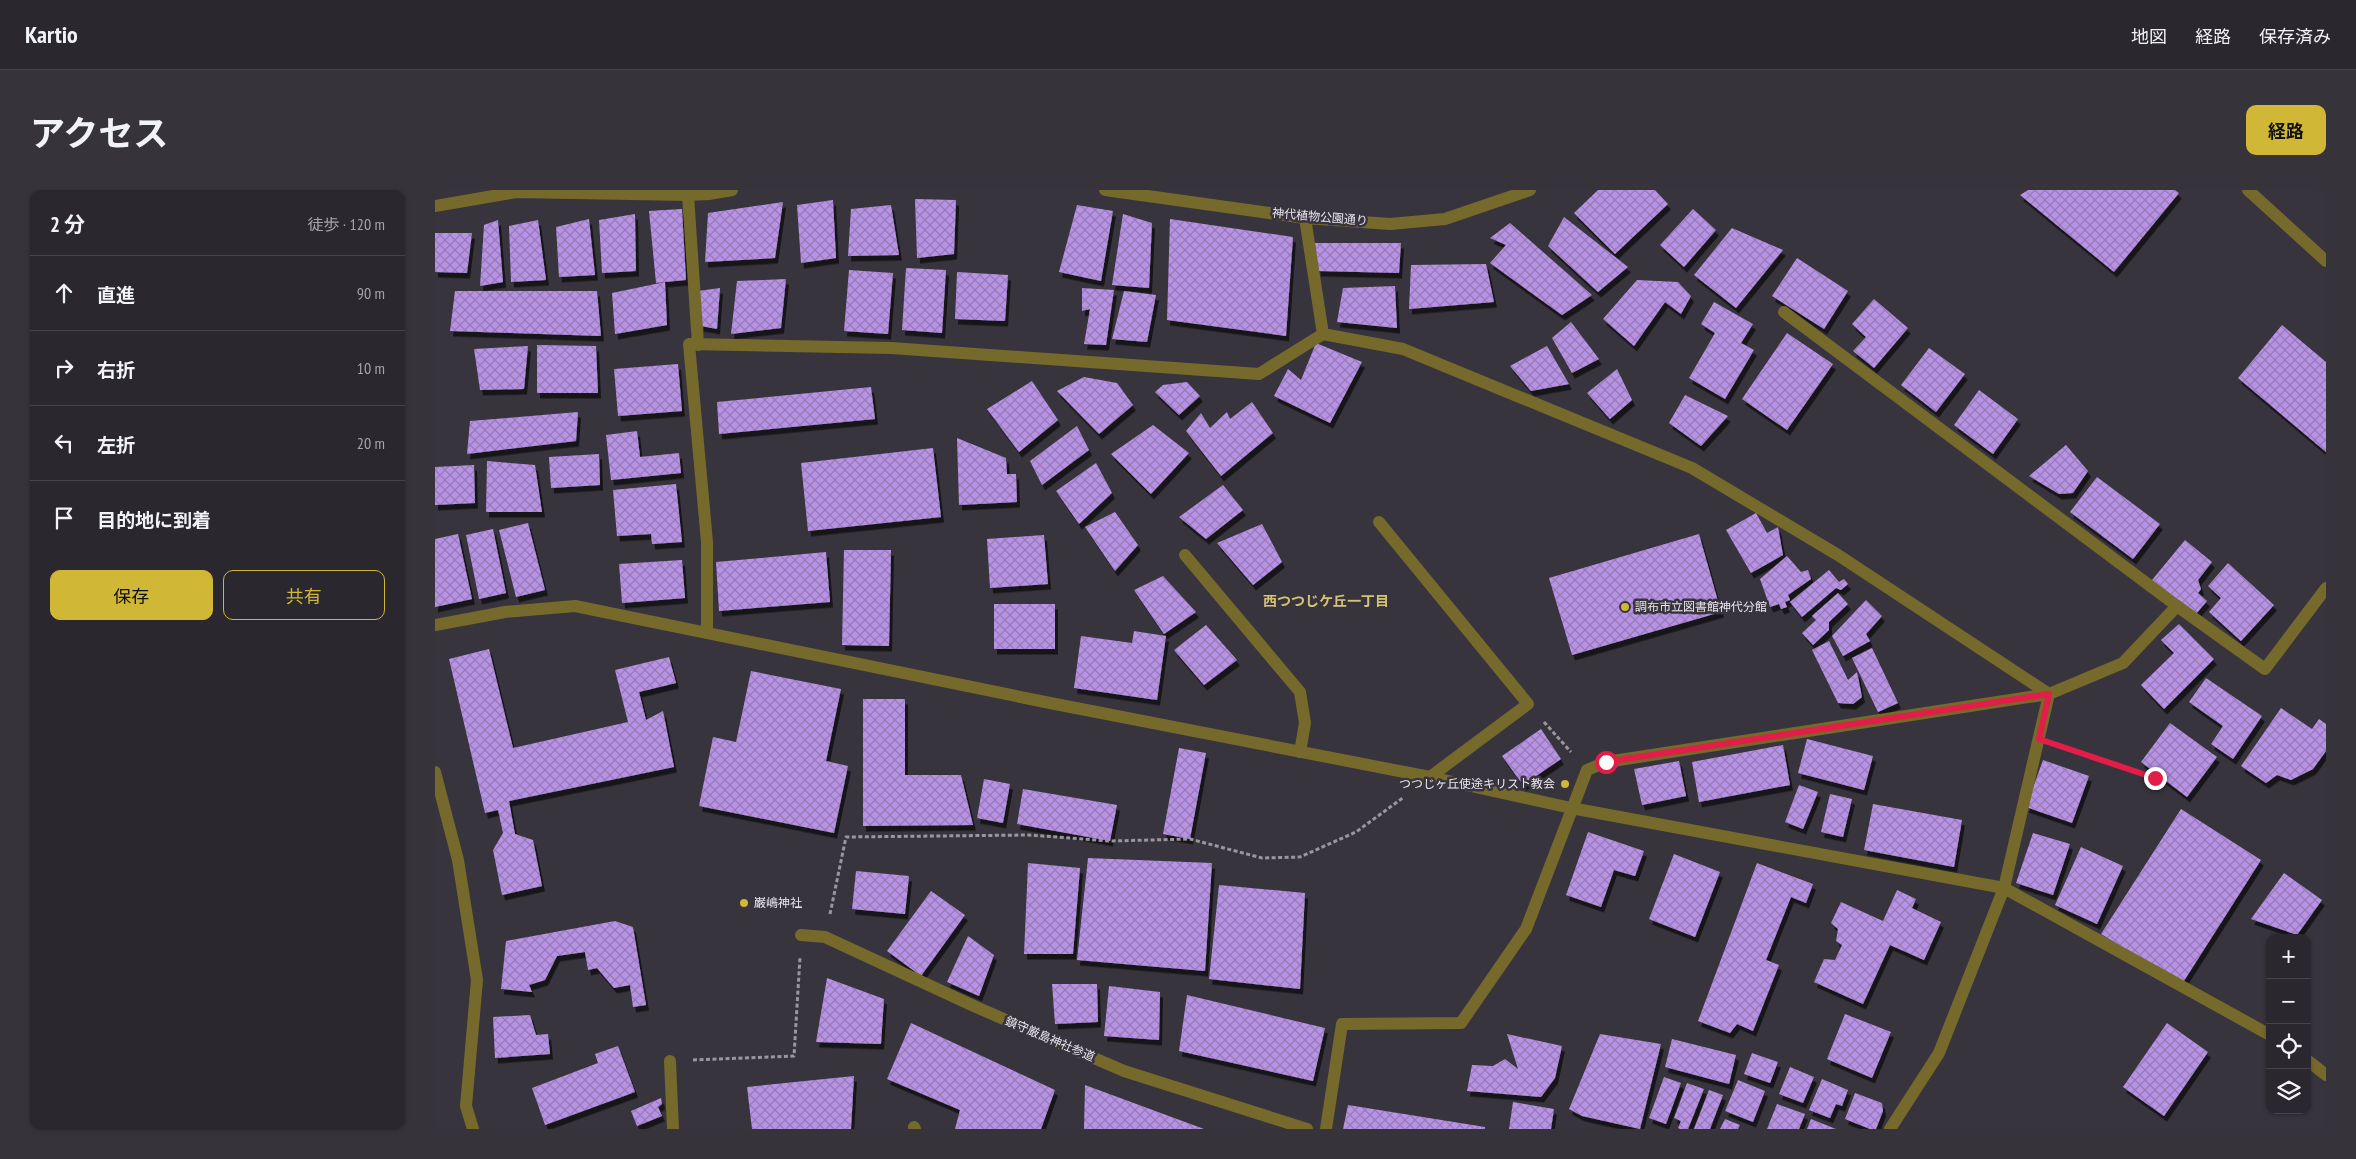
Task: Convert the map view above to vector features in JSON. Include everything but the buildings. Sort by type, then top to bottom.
[{"type":"street","points":[[435,206],[516,192],[688,195],[732,190]]},
{"type":"street","name":"神代植物公園通り","points":[[1105,190],[1305,218],[1390,224],[1445,219],[1530,190]]},
{"type":"street","points":[[2248,190],[2326,261]]},
{"type":"street","points":[[688,195],[698,344]]},
{"type":"street","points":[[1305,218],[1323,334]]},
{"type":"street","points":[[1784,312],[2177,606],[2265,669],[2326,588]]},
{"type":"street","points":[[707,633],[707,542],[689,344],[891,348],[1259,374],[1323,334],[1403,349],[1692,468],[1838,556],[2049,694]]},
{"type":"street","points":[[1379,522],[1528,704],[1430,777]]},
{"type":"street","points":[[1185,555],[1300,692],[1305,723],[1299,752]]},
{"type":"street","points":[[435,625],[505,612],[575,606],[1430,777],[1571,808],[2004,888],[2266,1033]]},
{"type":"street","points":[[1326,1129],[1342,1024],[1461,1023],[1525,929],[1587,770],[1606,762],[2049,694],[2123,663],[2177,606]]},
{"type":"street","points":[[1890,1129],[1939,1053],[2004,888],[2049,694]]},
{"type":"street","points":[[435,772],[458,860],[477,980],[466,1106],[473,1129]]},
{"type":"street","name":"鎮守厳島神社参道","points":[[801,935],[825,937],[976,1007],[1124,1071],[1307,1129]]},
{"type":"street","points":[[670,1061],[673,1129]]},
{"type":"street","points":[[2311,1063],[2326,1075]]},
{"type":"path","points":[[1528,704],[1587,770]]},
{"type":"path","points":[[2039,739],[2155,778]]},
{"type":"path","points":[[825,937],[847,836],[1029,834],[1110,841],[1189,839],[1262,858],[1300,857],[1356,832],[1430,777]]},
{"type":"path","points":[[670,1061],[794,1056],[801,935]]},
{"type":"place","name":"調布市立図書館神代分館","points":[[1625,607]]},
{"type":"place","name":"つつじヶ丘使途キリスト教会","points":[[1565,784]]},
{"type":"place","name":"巌嶋神社","points":[[744,903]]},
{"type":"district","name":"西つつじケ丘一丁目","points":[[1326,601]]},
{"type":"route","points":[[1606,762],[2049,694],[2039,739],[2155,778]]}]
